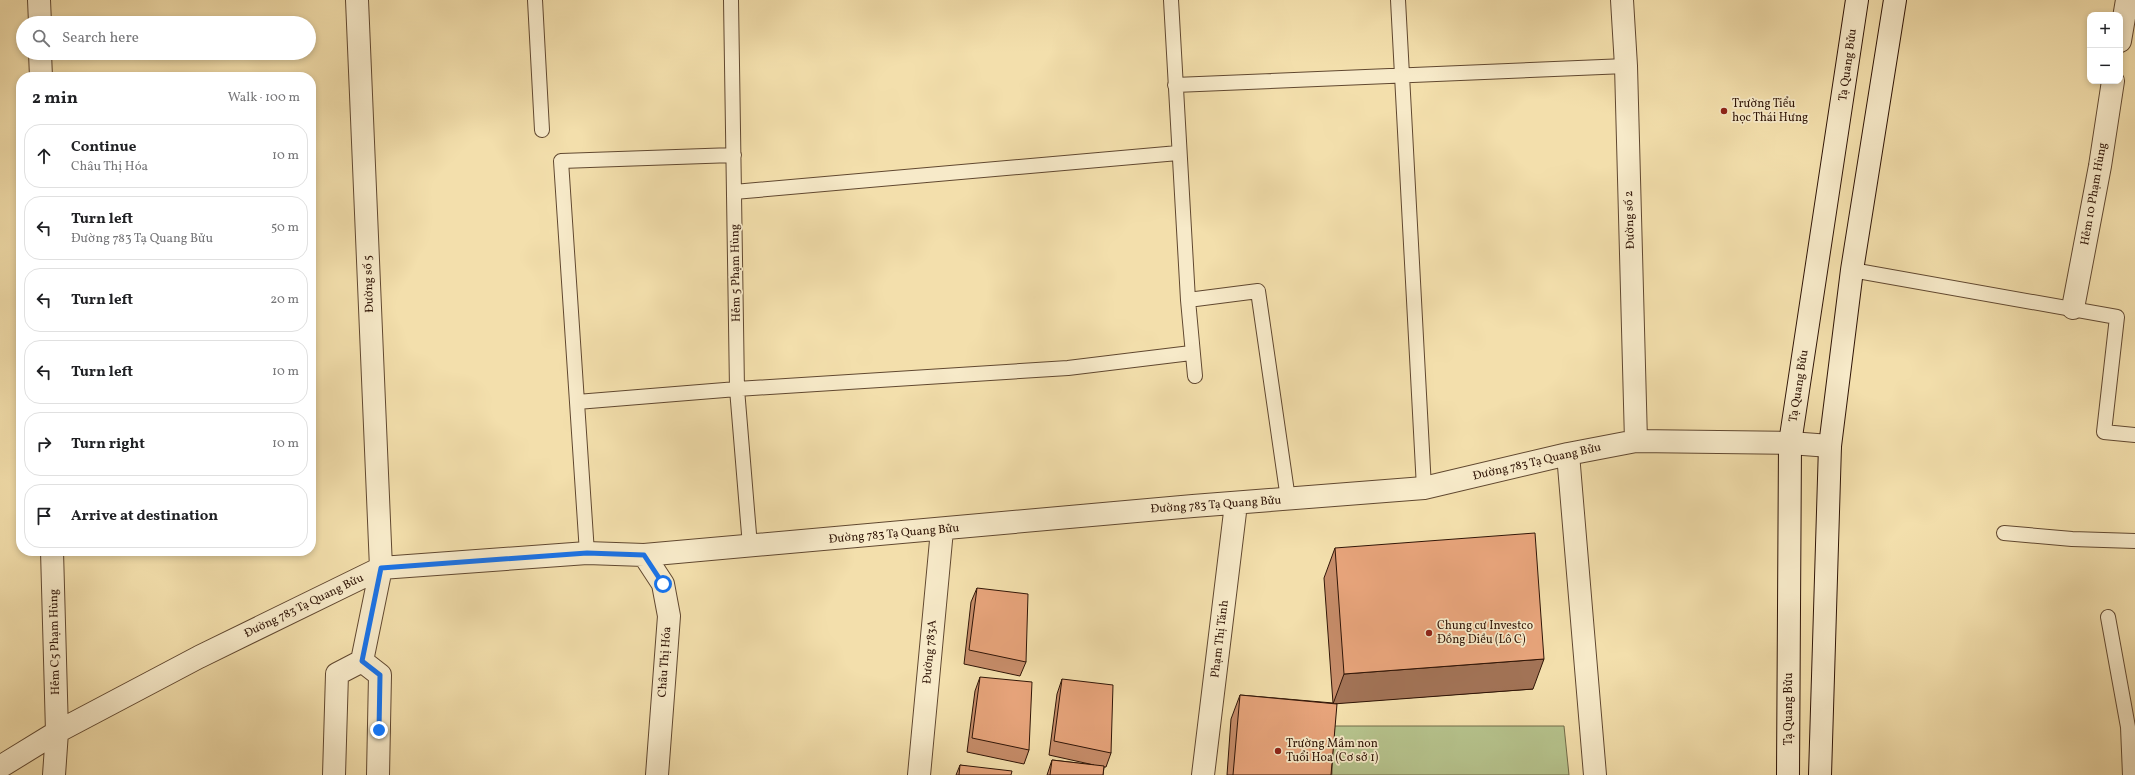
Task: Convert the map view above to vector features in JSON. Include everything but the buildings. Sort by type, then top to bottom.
[{"type":"street","points":[[39,0],[40,16]]},
{"type":"street","name":"Đường số 5","points":[[357,0],[381,568],[362,661]]},
{"type":"street","name":"Đường số 2","points":[[1622,0],[1626,66],[1636,441]]},
{"type":"street","name":"Tạ Quang Bửu","points":[[1788,775],[1790,443],[1857,0]]},
{"type":"street","points":[[1820,775],[1830,446],[1852,270],[1894,0]]},
{"type":"street","points":[[2123,20],[2126,0]]},
{"type":"street","points":[[40,60],[41,72]]},
{"type":"street","name":"Hẻm 10 Phạm Hùng","points":[[2073,308],[2113,84]]},
{"type":"street","name":"Đường 783 Tạ Quang Bửu","points":[[0,767],[57,732],[199,657],[381,568],[587,553],[644,555],[942,530],[1193,506],[1288,500],[1424,488],[1568,454],[1636,441],[1790,443],[1830,446]]},
{"type":"street","points":[[1568,454],[1595,775]]},
{"type":"street","name":"Phạm Thị Tánh","points":[[1203,775],[1236,504]]},
{"type":"street","name":"Đường 783A","points":[[919,775],[942,530]]},
{"type":"street","name":"Châu Thị Hóa","points":[[644,555],[663,584],[668,616],[657,775]]},
{"type":"street","name":"Hẻm C5 Phạm Hùng","points":[[52,556],[57,732],[54,775]]},
{"type":"street","points":[[334,775],[337,674],[362,661],[380,675],[378,775]]},
{"type":"lane","points":[[535,0],[542,130]]},
{"type":"lane","name":"Hẻm 5 Phạm Hùng","points":[[731,0],[738,389],[750,546]]},
{"type":"lane","points":[[1171,0],[1178,153],[1191,353],[1194,376]]},
{"type":"lane","points":[[1398,0],[1424,488]]},
{"type":"lane","points":[[1175,85],[1626,66]]},
{"type":"lane","points":[[734,192],[1178,153]]},
{"type":"lane","points":[[587,553],[561,161],[734,155]]},
{"type":"lane","points":[[1852,270],[2117,317],[2104,432],[2135,435]]},
{"type":"lane","points":[[1188,300],[1258,291],[1288,500]]},
{"type":"lane","points":[[577,402],[738,389],[1068,368],[1191,353]]},
{"type":"lane","points":[[2004,533],[2072,540],[2135,540]]},
{"type":"lane","points":[[2108,617],[2131,726],[2130,775]]},
{"type":"green space","points":[[1334,726],[1564,726],[1569,775],[1332,775]]},
{"type":"place","name":"Trường Tiểu học Thái Hưng","points":[[1724,111]]},
{"type":"place","name":"Chung cư Investco Đồng Diều (Lô C)","points":[[1429,633]]},
{"type":"place","name":"Trường Mầm non Tuổi Hoa (Cơ sở 1)","points":[[1278,751]]},
{"type":"route","points":[[379,730],[380,675],[362,661],[381,568],[587,553],[644,555],[663,584]]}]
